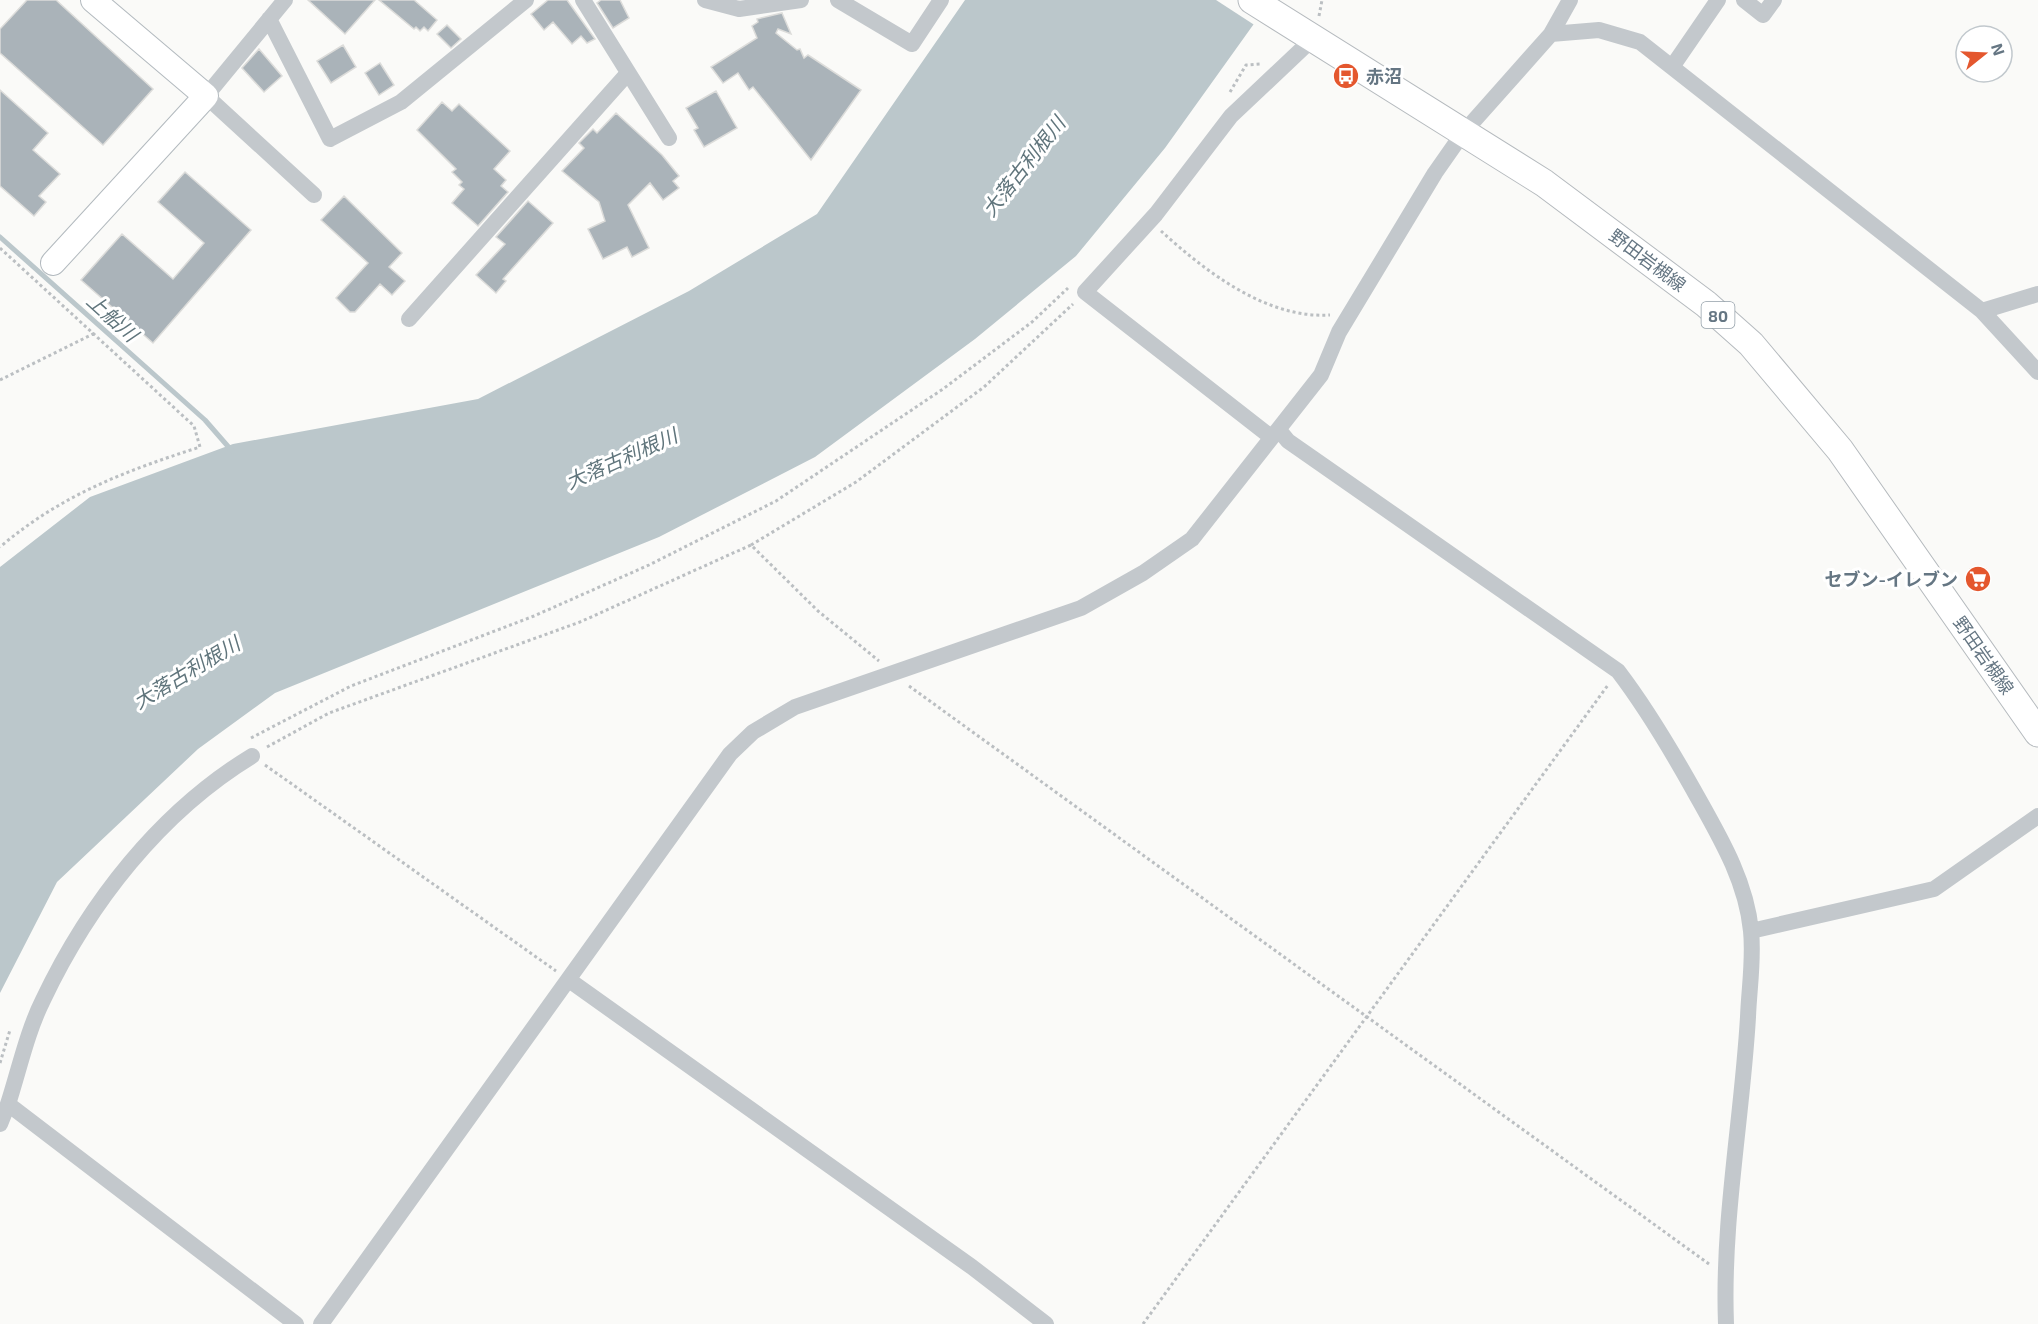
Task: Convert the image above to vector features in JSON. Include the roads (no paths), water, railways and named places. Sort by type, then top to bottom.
[{"type":"main road","name":"野田岩槻線","points":[[1252,0],[1544,183],[1706,304],[1751,344],[1840,450],[2038,733]]},
{"type":"street","points":[[93,0],[206,96],[314,195]]},
{"type":"street","points":[[53,263],[206,96],[285,0]]},
{"type":"street","points":[[269,19],[330,139],[401,102],[526,0]]},
{"type":"street","points":[[583,0],[669,138]]},
{"type":"street","points":[[705,0],[739,9],[801,0]]},
{"type":"street","points":[[838,0],[912,44],[941,0]]},
{"type":"street","points":[[321,1324],[730,754],[753,732],[795,707],[1081,608],[1143,573],[1192,539],[1321,375],[1339,332],[1435,173],[1463,133],[1551,34],[1570,0]]},
{"type":"street","points":[[1672,67],[1718,0]]},
{"type":"street","points":[[1744,0],[1763,15],[1774,0]]},
{"type":"street","points":[[1551,34],[1599,30],[1640,42],[1982,311],[2038,372]]},
{"type":"street","points":[[1310,36],[1303,48],[1231,116],[1150,221],[1080,287],[1275,433],[1618,671],[1649,711],[1727,849],[1743,893],[1751,931],[1746,1057],[1727,1212],[1724,1275],[1726,1324]]},
{"type":"street","points":[[409,319],[628,73]]},
{"type":"street","points":[[1982,311],[2038,294]]},
{"type":"street","points":[[0,1124],[42,1001],[106,893],[126,867],[177,812],[216,778],[252,756]]},
{"type":"street","points":[[1751,931],[1934,889],[2038,816]]},
{"type":"street","points":[[569,981],[972,1267],[1046,1324]]},
{"type":"street","points":[[8,1104],[297,1324]]},
{"type":"water","name":"大落古利根川","points":[[965,0],[1271,0],[1165,148],[1076,256],[975,339],[815,457],[659,537],[275,693],[198,749],[57,882],[0,993],[0,567],[90,497],[233,444],[478,399],[689,291],[817,214]]},
{"type":"waterway","name":"上船川","points":[[0,237],[205,420],[232,451]]},
{"type":"place","name":"赤沼","points":[[1346,76]]},
{"type":"place","name":"セブン-イレブン","points":[[1978,579]]}]
